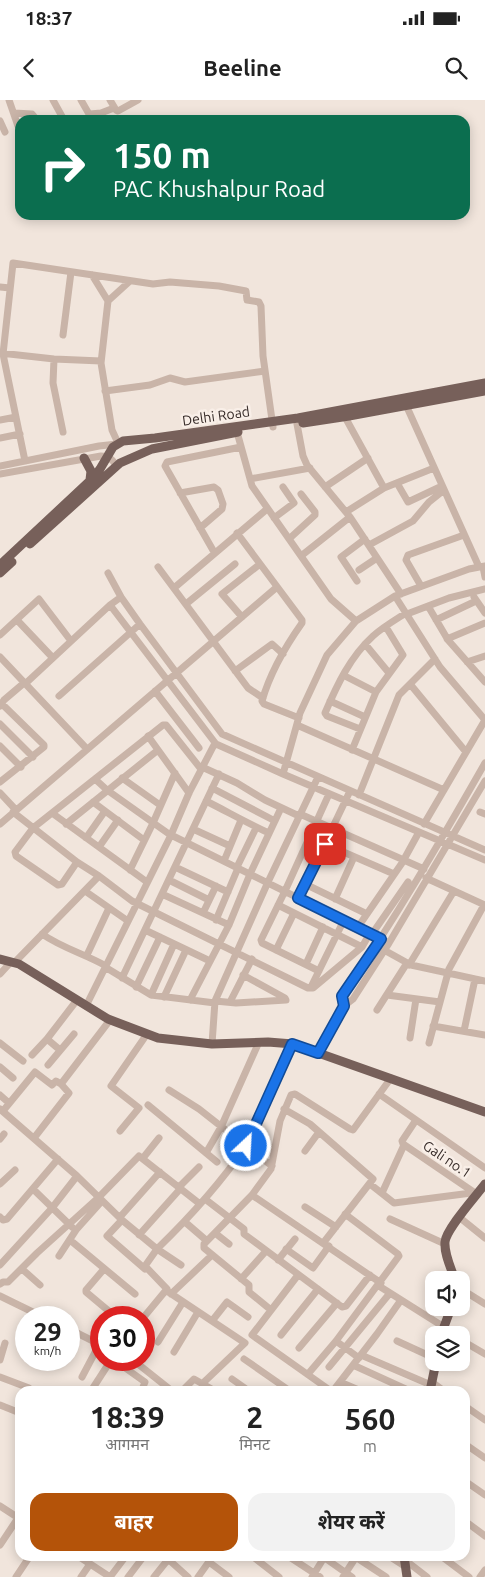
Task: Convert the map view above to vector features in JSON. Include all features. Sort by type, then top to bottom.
[{"type":"main road","name":"Delhi Road","points":[[118,443],[273,424],[485,383]]},
{"type":"main road","points":[[0,573],[116,466],[143,452],[273,424],[297,424],[485,391]]},
{"type":"main road","points":[[139,440],[143,452]]},
{"type":"main road","points":[[0,565],[90,480],[100,469],[113,447],[118,443]]},
{"type":"main road","points":[[84,458],[91,471],[90,480]]},
{"type":"main road","points":[[0,959],[19,964],[110,1020],[158,1038],[212,1044],[259,1042],[292,1044],[485,1112]]},
{"type":"main road","points":[[452,1271],[445,1240],[451,1228],[485,1184]]},
{"type":"main road","points":[[431,1386],[434,1371]]},
{"type":"main road","points":[[405,1561],[407,1577]]},
{"type":"street","points":[[9,100],[15,116]]},
{"type":"street","points":[[53,100],[61,115]]},
{"type":"street","points":[[81,100],[89,115]]},
{"type":"street","points":[[96,115],[102,113],[112,102],[117,111],[120,111],[138,100]]},
{"type":"street","points":[[14,112],[33,115]]},
{"type":"street","points":[[0,121],[5,132]]},
{"type":"street","points":[[25,461],[2,353],[13,263],[153,284],[170,282],[219,286],[246,291],[247,300],[259,302],[261,306],[262,344],[273,424]]},
{"type":"street","points":[[63,335],[71,272]]},
{"type":"street","points":[[0,466],[118,443],[112,430],[101,361],[108,301],[92,275]]},
{"type":"street","points":[[108,301],[130,281]]},
{"type":"street","points":[[0,287],[10,288]]},
{"type":"street","points":[[2,353],[54,359],[101,361]]},
{"type":"street","points":[[54,359],[53,383],[63,432]]},
{"type":"street","points":[[105,391],[150,385],[170,378],[188,382],[265,371]]},
{"type":"street","points":[[406,405],[464,535],[482,567],[485,577]]},
{"type":"street","points":[[345,416],[384,488]]},
{"type":"street","points":[[0,420],[16,417]]},
{"type":"street","points":[[297,424],[303,456],[310,468],[348,514],[367,542],[398,595],[406,614],[440,667],[485,720],[424,824]]},
{"type":"street","points":[[237,432],[252,486],[331,599],[356,620]]},
{"type":"street","points":[[0,438],[20,434]]},
{"type":"street","points":[[214,552],[165,466],[167,462],[241,447]]},
{"type":"street","points":[[0,474],[84,458],[107,456],[114,461],[116,466]]},
{"type":"street","points":[[324,487],[368,458]]},
{"type":"street","points":[[250,479],[310,468]]},
{"type":"street","points":[[301,556],[348,514],[384,488],[434,468]]},
{"type":"street","points":[[397,483],[408,502],[443,488]]},
{"type":"street","points":[[180,493],[214,487],[218,490],[223,504],[222,509],[200,528]]},
{"type":"street","points":[[274,518],[294,503],[283,487]]},
{"type":"street","points":[[357,581],[341,557],[342,555],[413,521],[443,488]]},
{"type":"street","points":[[289,539],[315,515],[315,512],[301,494]]},
{"type":"street","points":[[174,588],[267,508]]},
{"type":"street","points":[[237,533],[303,622],[282,654],[263,698],[264,704],[352,750],[444,790]]},
{"type":"street","points":[[421,586],[406,560],[408,555],[464,535]]},
{"type":"street","points":[[359,570],[377,558]]},
{"type":"street","points":[[186,604],[235,564]]},
{"type":"street","points":[[242,617],[222,594],[260,564]]},
{"type":"street","points":[[158,567],[248,688],[263,698]]},
{"type":"street","points":[[283,774],[298,722],[327,655],[356,620],[398,595],[469,569],[482,567]]},
{"type":"street","points":[[108,573],[140,624],[222,734],[485,850]]},
{"type":"street","points":[[0,824],[277,587]]},
{"type":"street","points":[[360,729],[326,716],[325,713],[343,675],[365,644],[406,614],[449,598],[485,589]]},
{"type":"street","points":[[471,592],[485,613]]},
{"type":"street","points":[[0,782],[43,749],[44,745],[1,704],[110,605],[122,597]]},
{"type":"street","points":[[0,635],[39,599],[71,641]]},
{"type":"street","points":[[436,620],[476,601]]},
{"type":"street","points":[[110,605],[215,743],[485,860]]},
{"type":"street","points":[[428,606],[447,639],[482,676],[485,682]]},
{"type":"street","points":[[17,620],[52,658]]},
{"type":"street","points":[[59,696],[140,624]]},
{"type":"street","points":[[447,639],[484,624]]},
{"type":"street","points":[[352,750],[376,692],[402,654],[386,627]]},
{"type":"street","points":[[235,671],[272,644],[282,654]]},
{"type":"street","points":[[365,644],[389,673]]},
{"type":"street","points":[[467,662],[485,656]]},
{"type":"street","points":[[0,657],[87,749]]},
{"type":"street","points":[[359,795],[396,701],[435,659]]},
{"type":"street","points":[[343,675],[376,692]]},
{"type":"street","points":[[410,684],[466,752]]},
{"type":"street","points":[[155,691],[199,748]]},
{"type":"street","points":[[330,701],[366,716]]},
{"type":"street","points":[[0,724],[32,757]]},
{"type":"street","points":[[77,862],[62,884],[58,885],[16,856],[15,852],[33,828],[164,724],[202,768],[237,783],[281,808],[317,821],[424,869]]},
{"type":"street","points":[[148,736],[189,792]]},
{"type":"street","points":[[86,1006],[171,835],[189,792],[215,743]]},
{"type":"street","points":[[0,746],[21,767]]},
{"type":"street","points":[[66,824],[158,750]]},
{"type":"street","points":[[318,1053],[344,1006],[353,999],[389,943],[426,878],[485,763]]},
{"type":"street","points":[[130,870],[175,773]]},
{"type":"street","points":[[122,978],[219,774]]},
{"type":"street","points":[[212,1044],[215,1002],[268,882],[318,777]]},
{"type":"street","points":[[122,778],[160,805]]},
{"type":"street","points":[[95,779],[107,790],[171,835],[389,943]]},
{"type":"street","points":[[448,834],[485,780]]},
{"type":"street","points":[[212,788],[275,821]]},
{"type":"street","points":[[298,898],[350,791]]},
{"type":"street","points":[[0,793],[14,811],[33,828],[77,862],[137,903],[311,989]]},
{"type":"street","points":[[319,971],[262,943],[261,940],[286,891],[329,794]]},
{"type":"street","points":[[93,802],[144,840]]},
{"type":"street","points":[[206,802],[269,833]]},
{"type":"street","points":[[190,1000],[229,925],[250,874],[281,808]]},
{"type":"street","points":[[86,838],[105,811]]},
{"type":"street","points":[[52,813],[147,882]]},
{"type":"street","points":[[99,847],[118,820]]},
{"type":"street","points":[[224,861],[240,820]]},
{"type":"street","points":[[216,920],[256,828]]},
{"type":"street","points":[[192,829],[230,846]]},
{"type":"street","points":[[358,927],[404,859],[419,832]]},
{"type":"street","points":[[344,1006],[342,996],[381,939],[424,869],[444,842]]},
{"type":"street","points":[[325,844],[394,874]]},
{"type":"street","points":[[335,899],[354,857]]},
{"type":"street","points":[[175,867],[228,892]]},
{"type":"street","points":[[0,974],[86,891],[99,876]]},
{"type":"street","points":[[426,878],[484,905],[447,974],[429,1044]]},
{"type":"street","points":[[169,880],[209,900]]},
{"type":"street","points":[[311,989],[362,947],[408,882]]},
{"type":"street","points":[[305,884],[367,914]]},
{"type":"street","points":[[203,913],[216,886]]},
{"type":"street","points":[[86,891],[128,921]]},
{"type":"street","points":[[377,1010],[454,891]]},
{"type":"street","points":[[162,894],[229,925]]},
{"type":"street","points":[[278,905],[362,947]]},
{"type":"street","points":[[87,956],[109,908]]},
{"type":"street","points":[[276,950],[294,913]]},
{"type":"street","points":[[311,989],[344,920]]},
{"type":"street","points":[[306,964],[323,927]]},
{"type":"street","points":[[145,930],[210,961]]},
{"type":"street","points":[[42,934],[55,943],[87,956],[105,966],[151,995],[215,1002],[286,1000],[243,975]]},
{"type":"street","points":[[136,987],[160,937]]},
{"type":"street","points":[[151,995],[174,944]]},
{"type":"street","points":[[164,997],[186,950]]},
{"type":"street","points":[[384,950],[408,964],[485,981]]},
{"type":"street","points":[[230,1002],[252,959]]},
{"type":"street","points":[[464,1031],[476,980]]},
{"type":"street","points":[[387,995],[440,1002]]},
{"type":"street","points":[[410,1038],[416,999]]},
{"type":"street","points":[[32,1055],[77,1000]]},
{"type":"street","points":[[61,1084],[110,1020]]},
{"type":"street","points":[[434,1026],[485,1033]]},
{"type":"street","points":[[48,1065],[74,1034]]},
{"type":"street","points":[[120,1131],[138,1108],[111,1087],[111,1084],[147,1034]]},
{"type":"street","points":[[47,1039],[60,1050]]},
{"type":"street","points":[[206,1153],[221,1128],[259,1042]]},
{"type":"street","points":[[0,1043],[23,1061]]},
{"type":"street","points":[[145,1268],[145,1264],[157,1249],[185,1222],[228,1173],[246,1146],[292,1044]]},
{"type":"street","points":[[0,1067],[13,1078]]},
{"type":"street","points":[[34,1138],[69,1093],[61,1084],[56,1081],[52,1085],[35,1072],[10,1103],[1,1110],[77,1176],[139,1235],[181,1265]]},
{"type":"street","points":[[271,1310],[249,1292],[250,1286],[203,1246],[252,1194],[272,1166],[280,1121],[291,1095],[295,1094],[353,1130],[391,1078]]},
{"type":"street","points":[[169,1090],[199,1109],[272,1166]]},
{"type":"street","points":[[379,1094],[485,1168]]},
{"type":"street","points":[[0,1095],[10,1103]]},
{"type":"street","points":[[148,1105],[217,1162]]},
{"type":"street","points":[[284,1110],[310,1124],[373,1179],[336,1227],[313,1268],[286,1250]]},
{"type":"street","name":"Gali no.1","points":[[416,1120],[402,1141],[404,1145],[477,1192]]},
{"type":"street","points":[[306,1151],[319,1132]]},
{"type":"street","points":[[142,1158],[160,1138]]},
{"type":"street","points":[[382,1193],[404,1145]]},
{"type":"street","points":[[58,1256],[100,1199],[137,1157],[140,1156],[180,1188],[244,1229],[244,1234],[342,1307],[346,1306],[370,1275]]},
{"type":"street","points":[[0,1217],[3,1220],[7,1219],[58,1159]]},
{"type":"street","points":[[139,1235],[199,1167]]},
{"type":"street","points":[[1,1180],[15,1170]]},
{"type":"street","points":[[160,1172],[107,1236],[166,1287],[169,1293],[245,1343]]},
{"type":"street","points":[[0,1265],[52,1208],[77,1176]]},
{"type":"street","points":[[370,1184],[391,1202],[397,1203],[477,1192]]},
{"type":"street","points":[[33,1189],[76,1230]]},
{"type":"street","points":[[252,1194],[327,1244],[370,1275],[390,1293],[437,1326]]},
{"type":"street","points":[[0,1284],[8,1282],[69,1224],[100,1199]]},
{"type":"street","points":[[306,1207],[336,1227]]},
{"type":"street","points":[[308,1374],[336,1341],[399,1258],[398,1254],[345,1214]]},
{"type":"street","points":[[459,1217],[485,1238]]},
{"type":"street","points":[[390,1219],[445,1244]]},
{"type":"street","points":[[185,1222],[207,1241]]},
{"type":"street","points":[[215,1233],[230,1244]]},
{"type":"street","points":[[278,1260],[295,1239]]},
{"type":"street","points":[[70,1240],[135,1294]]},
{"type":"street","points":[[241,1279],[266,1251]]},
{"type":"street","points":[[155,1306],[212,1255]]},
{"type":"street","points":[[22,1269],[40,1285]]},
{"type":"street","points":[[103,1306],[86,1291],[104,1269]]},
{"type":"street","points":[[203,1383],[245,1343],[298,1275]]},
{"type":"street","points":[[281,1335],[318,1289]]},
{"type":"street","points":[[330,1367],[390,1293]]},
{"type":"street","points":[[470,1295],[485,1304]]},
{"type":"street","points":[[0,1296],[20,1306]]},
{"type":"street","points":[[336,1386],[401,1300]]},
{"type":"street","points":[[158,1342],[183,1302]]},
{"type":"street","points":[[212,1321],[227,1302],[248,1317]]},
{"type":"street","points":[[300,1348],[336,1303]]},
{"type":"street","points":[[174,1352],[198,1312]]},
{"type":"street","points":[[252,1335],[325,1386]]},
{"type":"street","points":[[336,1341],[360,1357],[431,1386]]},
{"type":"street","points":[[396,1341],[425,1354]]},
{"type":"street","points":[[0,1360],[5,1344]]},
{"type":"street","points":[[470,1345],[485,1354]]},
{"type":"street","points":[[244,1359],[283,1386]]},
{"type":"street","points":[[82,1377],[90,1362]]},
{"type":"street","points":[[353,1365],[399,1386]]},
{"type":"street","points":[[94,1386],[105,1371]]},
{"type":"street","points":[[128,1371],[145,1382],[144,1386]]},
{"type":"street","points":[[147,1371],[166,1386]]},
{"type":"street","points":[[0,1378],[23,1386]]},
{"type":"street","points":[[187,1386],[194,1379],[207,1386]]},
{"type":"street","points":[[232,1379],[242,1386]]},
{"type":"street","points":[[340,1382],[349,1386]]},
{"type":"street","points":[[0,1405],[15,1411]]},
{"type":"street","points":[[470,1410],[485,1420]]},
{"type":"street","points":[[470,1448],[485,1458]]},
{"type":"street","points":[[470,1484],[485,1495]]},
{"type":"street","points":[[0,1506],[15,1516]]},
{"type":"street","points":[[0,1545],[15,1524]]},
{"type":"street","points":[[470,1526],[485,1536]]},
{"type":"street","points":[[16,1577],[27,1561]]},
{"type":"street","points":[[86,1561],[110,1577],[122,1561]]},
{"type":"street","points":[[128,1577],[140,1561]]},
{"type":"street","points":[[154,1577],[167,1561]]},
{"type":"street","points":[[172,1561],[188,1577]]},
{"type":"street","points":[[199,1577],[210,1561]]},
{"type":"street","points":[[213,1561],[229,1577]]},
{"type":"street","points":[[258,1561],[279,1577]]},
{"type":"street","points":[[295,1561],[315,1576],[322,1561]]},
{"type":"street","points":[[329,1561],[347,1576],[353,1561]]},
{"type":"street","points":[[361,1561],[386,1577]]},
{"type":"street","points":[[405,1561],[427,1577]]},
{"type":"street","points":[[448,1561],[469,1577]]},
{"type":"street","points":[[82,1577],[90,1564]]},
{"type":"street","points":[[480,1577],[485,1570]]},
{"type":"route","points":[[246,1146],[292,1044],[318,1053],[344,1006],[342,996],[381,939],[298,898],[325,844]]}]
